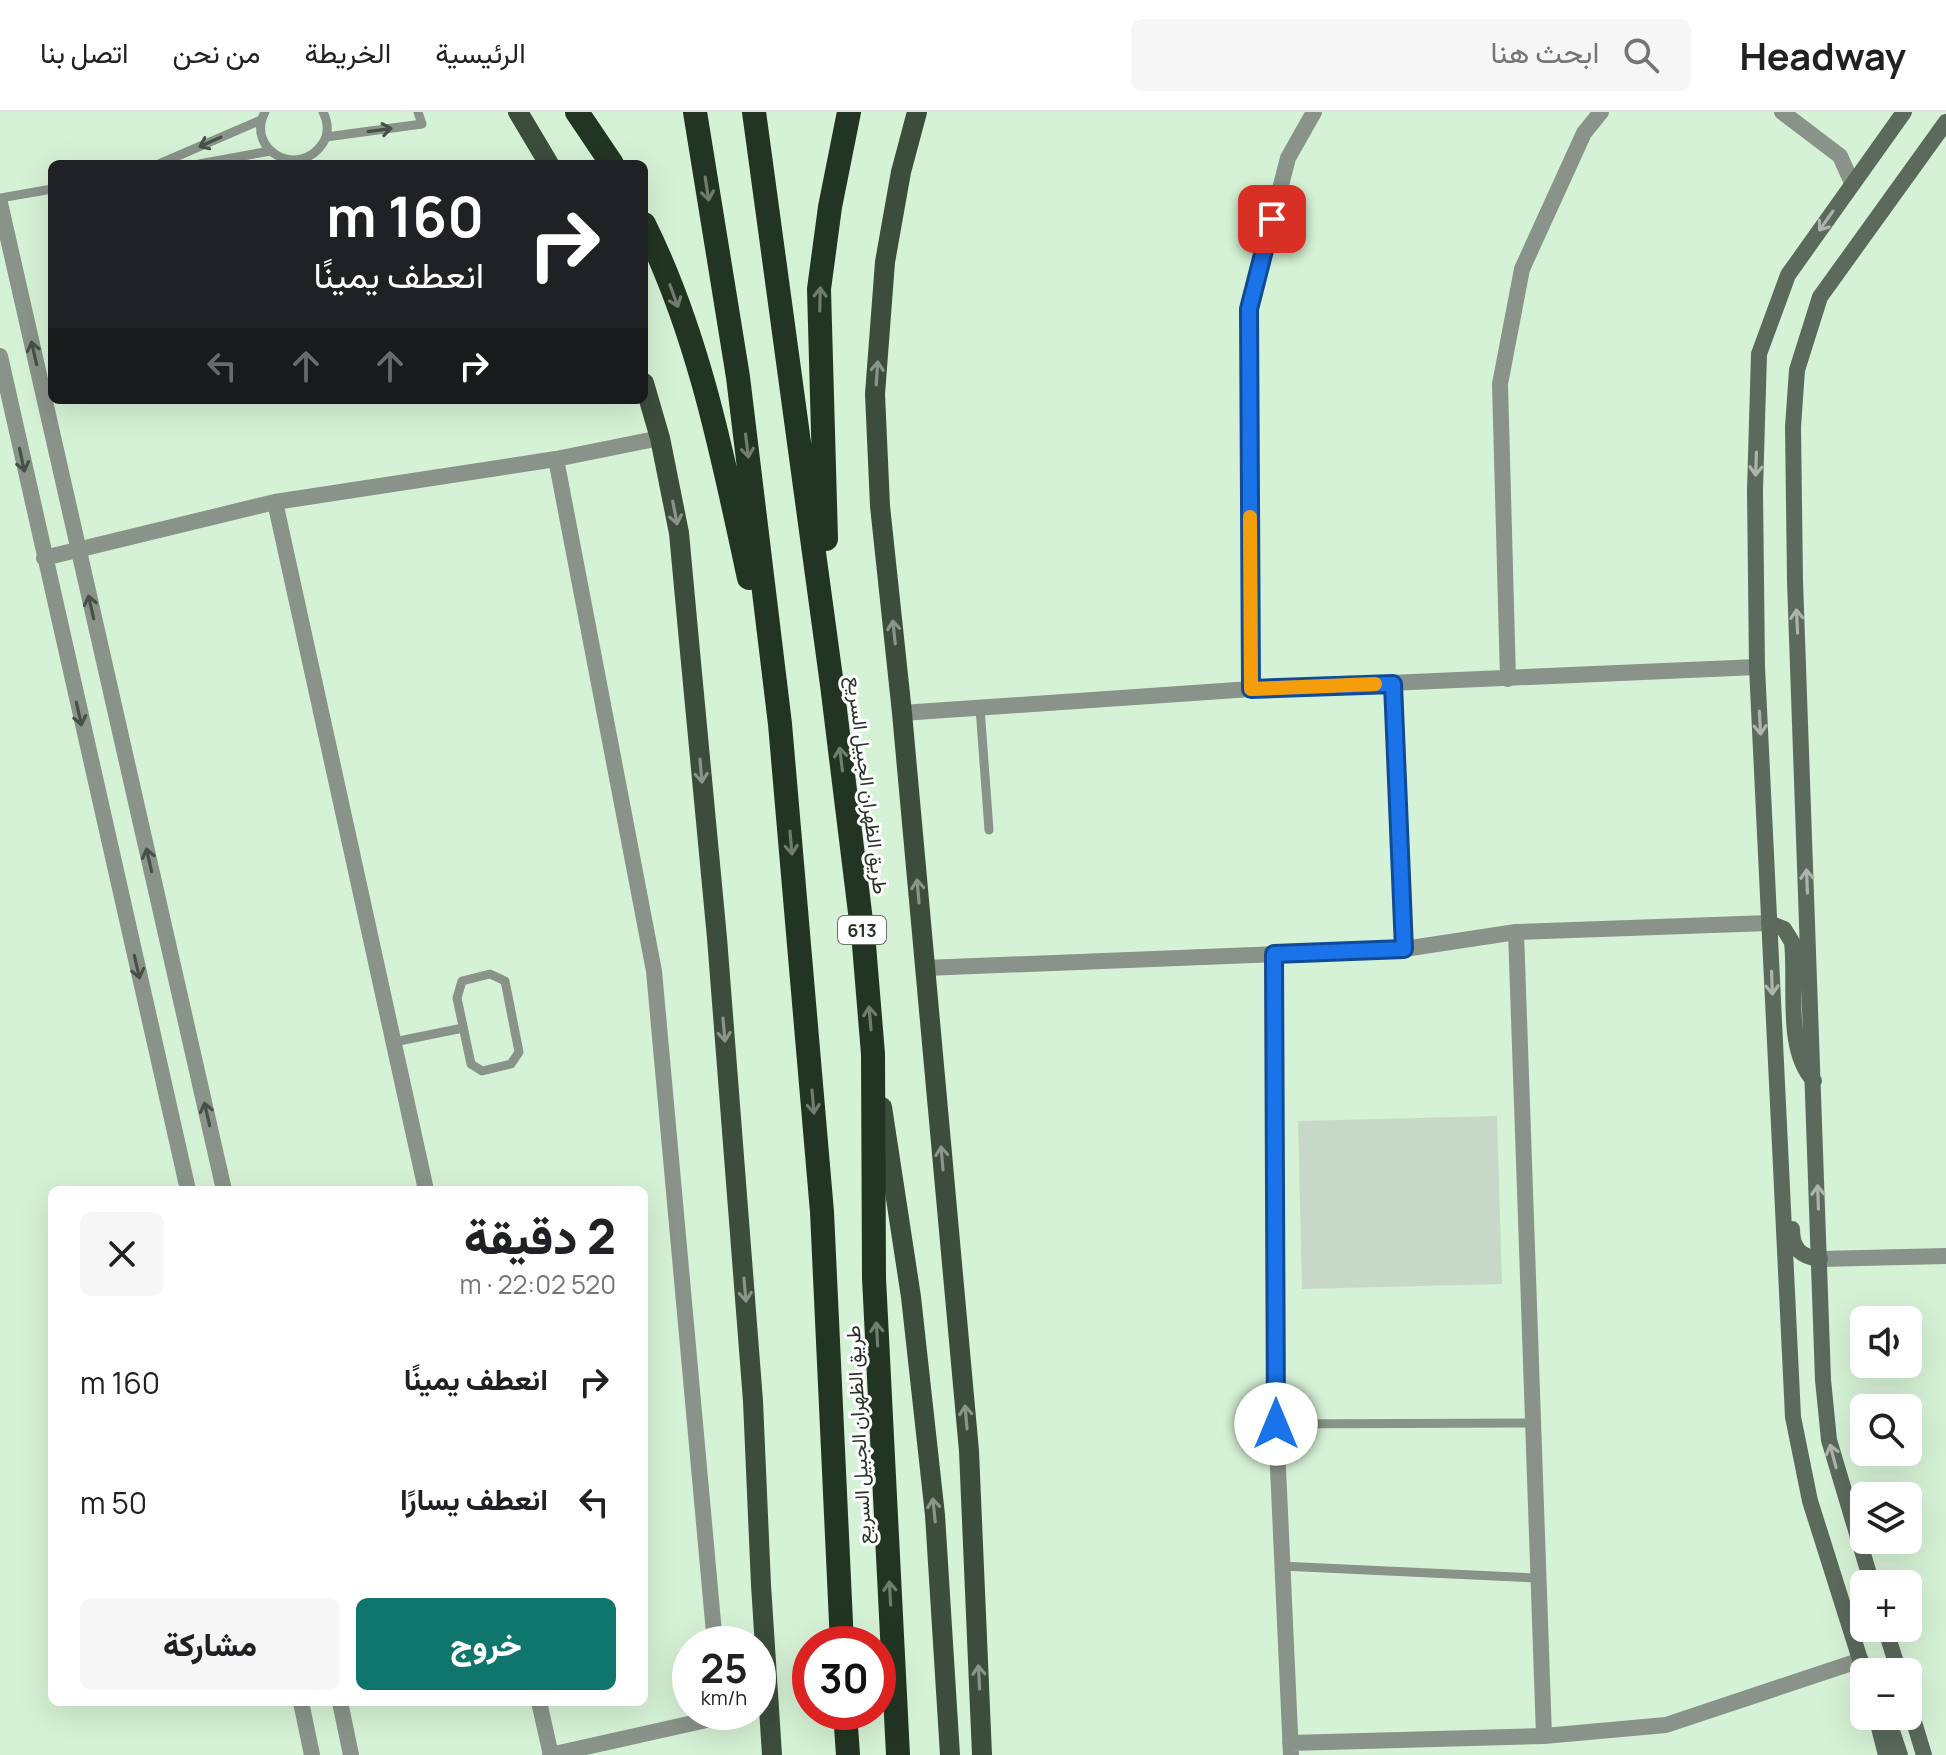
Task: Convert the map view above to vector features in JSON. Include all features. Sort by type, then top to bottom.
[{"type":"highway","points":[[577,112],[609,160]]},
{"type":"highway","name":"طريق الظهران الجبيل السريع","points":[[695,112],[738,377],[780,724],[822,1212],[841,1626]]},
{"type":"highway","name":"طريق الظهران الجبيل السريع","points":[[754,112],[864,945],[873,1054],[874,1278],[898,1755]]},
{"type":"highway","points":[[832,685],[820,396],[819,289],[830,207],[849,112]]},
{"type":"highway","points":[[648,232],[686,329],[715,421],[780,724]]},
{"type":"highway","points":[[846,1730],[848,1755]]},
{"type":"main road","points":[[518,112],[547,160]]},
{"type":"main road","points":[[917,112],[901,172],[885,262],[875,394],[880,506],[902,713],[969,1451],[982,1755]]},
{"type":"main road","points":[[648,397],[660,438],[679,533],[717,938],[753,1401],[772,1755]]},
{"type":"main road","points":[[873,1054],[911,1297],[930,1468],[950,1755]]},
{"type":"street","points":[[1251,689],[1249,309],[1288,158],[1314,112]]},
{"type":"street","points":[[1508,679],[1500,384],[1522,269],[1584,133],[1601,112]]},
{"type":"street","points":[[1782,112],[1840,156],[1852,183]]},
{"type":"street","points":[[1859,1658],[1810,1501],[1793,1417],[1757,667],[1755,490],[1759,354],[1788,275],[1904,112]]},
{"type":"street","points":[[1868,1570],[1829,1440],[1823,1380],[1795,581],[1793,427],[1797,370],[1820,297],[1946,122]]},
{"type":"street","points":[[0,201],[223,1186]]},
{"type":"street","points":[[0,356],[187,1186]]},
{"type":"street","points":[[44,558],[275,502],[556,459],[660,438]]},
{"type":"street","points":[[556,459],[654,971],[713,1626]]},
{"type":"street","points":[[275,502],[425,1186]]},
{"type":"street","points":[[902,713],[1251,689],[1757,667]]},
{"type":"street","points":[[925,968],[1404,949],[1516,932],[1769,923],[1784,929],[1792,942],[1796,1045],[1802,1065],[1814,1081]]},
{"type":"street","points":[[1516,932],[1544,1736]]},
{"type":"street","points":[[1274,954],[1276,1424],[1291,1749],[1544,1736],[1666,1725],[1850,1670]]},
{"type":"street","points":[[1780,1182],[1790,1198],[1795,1246],[1808,1258],[1946,1256]]},
{"type":"street","points":[[302,1706],[312,1755]]},
{"type":"street","points":[[341,1706],[351,1755]]},
{"type":"street","points":[[540,1706],[550,1755],[672,1728]]},
{"type":"street","points":[[1880,1730],[1886,1755]]},
{"type":"street","points":[[1892,1730],[1900,1755]]},
{"type":"street","points":[[1916,1730],[1924,1755]]},
{"type":"lane","points":[[263,116],[261,136],[270,151],[285,160],[302,160],[317,152],[326,137],[324,114],[339,112]]},
{"type":"lane","points":[[326,137],[422,124],[418,112]]},
{"type":"lane","points":[[168,160],[263,116]]},
{"type":"lane","points":[[221,160],[270,151]]},
{"type":"lane","points":[[0,201],[48,190]]},
{"type":"lane","points":[[1393,684],[1404,949]]},
{"type":"lane","points":[[980,708],[989,830]]},
{"type":"lane","points":[[490,974],[505,981],[519,1052],[516,1059],[511,1064],[482,1071],[476,1068],[471,1064],[463,1028],[457,998],[462,981],[490,974]]},
{"type":"lane","points":[[394,1042],[463,1028]]},
{"type":"lane","points":[[1276,1424],[1532,1423]]},
{"type":"lane","points":[[1281,1566],[1537,1578]]},
{"type":"green space","points":[[1497,1116],[1502,1284],[1302,1289],[1298,1121]]},
{"type":"slow traffic","points":[[1250,517],[1251,689],[1375,684]]},
{"type":"route","points":[[1272,219],[1249,309],[1251,689],[1393,684],[1404,949],[1274,954],[1276,1424]]}]
